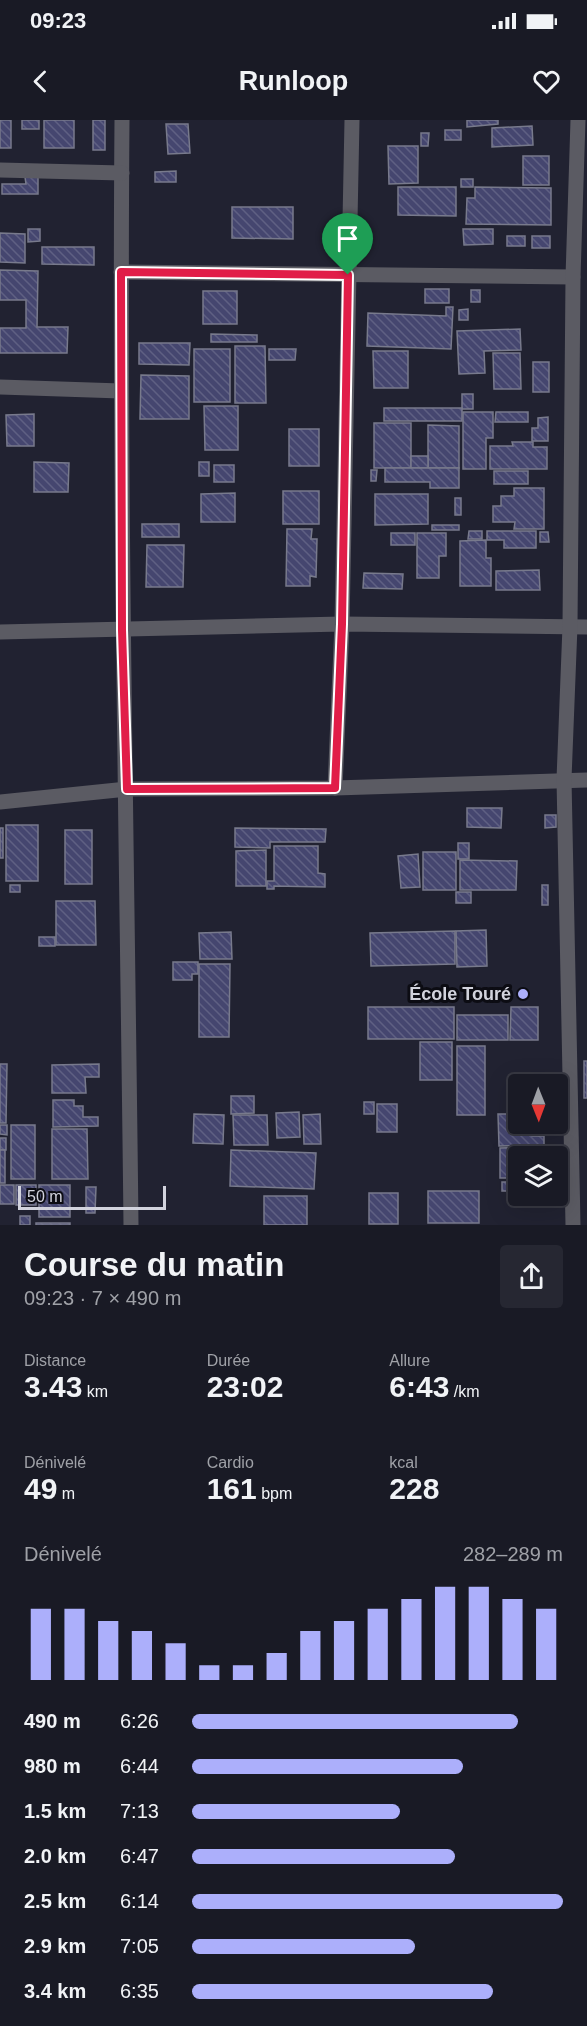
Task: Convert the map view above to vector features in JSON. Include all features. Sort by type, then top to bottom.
[{"type":"street","points":[[122,120],[122,630],[127,789],[131,1225]]},
{"type":"street","points":[[335,788],[342,624],[352,120]]},
{"type":"street","points":[[573,1225],[564,779],[580,441],[573,277],[578,120]]},
{"type":"street","points":[[0,170],[122,173]]},
{"type":"street","points":[[121,272],[573,277]]},
{"type":"street","points":[[0,387],[121,391]]},
{"type":"street","points":[[0,632],[342,624],[587,627]]},
{"type":"street","points":[[0,802],[127,789],[335,788],[587,780]]},
{"type":"building","points":[[0,120],[11,120],[11,148],[0,148]]},
{"type":"building","points":[[22,120],[39,120],[39,129],[22,129]]},
{"type":"building","points":[[44,120],[74,120],[74,148],[44,148]]},
{"type":"building","points":[[93,120],[105,120],[105,150],[93,150]]},
{"type":"building","points":[[467,120],[498,120],[498,124],[467,127]]},
{"type":"building","points":[[166,124],[188,124],[190,153],[168,154]]},
{"type":"building","points":[[532,126],[533,145],[492,147],[492,128]]},
{"type":"building","points":[[445,130],[461,130],[461,140],[445,140]]},
{"type":"building","points":[[421,133],[429,133],[428,146],[421,146]]},
{"type":"building","points":[[388,146],[418,146],[418,183],[389,184]]},
{"type":"building","points":[[523,156],[549,156],[549,185],[523,185]]},
{"type":"building","points":[[176,171],[176,182],[155,182],[155,172]]},
{"type":"building","points":[[25,177],[38,177],[38,194],[2,194],[2,184],[26,184]]},
{"type":"building","points":[[461,179],[473,179],[473,187],[461,187]]},
{"type":"building","points":[[398,187],[456,187],[456,216],[398,215]]},
{"type":"building","points":[[475,187],[551,188],[551,225],[466,224],[467,198],[475,198]]},
{"type":"building","points":[[232,207],[293,207],[293,239],[232,238]]},
{"type":"building","points":[[28,229],[40,229],[40,241],[28,242]]},
{"type":"building","points":[[463,229],[493,229],[493,244],[464,245]]},
{"type":"building","points":[[0,233],[25,234],[25,263],[0,262]]},
{"type":"building","points":[[507,236],[525,236],[525,246],[507,246]]},
{"type":"building","points":[[532,236],[550,236],[550,248],[532,248]]},
{"type":"building","points":[[42,247],[94,247],[94,265],[42,264]]},
{"type":"building","points":[[0,270],[38,271],[37,327],[68,327],[67,353],[0,353],[0,328],[26,328],[26,300],[0,300]]},
{"type":"building","points":[[425,289],[449,289],[449,303],[425,303]]},
{"type":"building","points":[[471,290],[480,290],[480,302],[471,302]]},
{"type":"building","points":[[203,291],[237,291],[237,324],[203,324]]},
{"type":"building","points":[[446,307],[453,307],[451,349],[367,346],[368,313],[446,316]]},
{"type":"building","points":[[468,309],[468,320],[459,320],[459,310]]},
{"type":"building","points":[[520,329],[521,350],[484,351],[485,373],[459,374],[457,331]]},
{"type":"building","points":[[211,334],[257,335],[257,342],[211,342]]},
{"type":"building","points":[[139,343],[190,343],[189,365],[139,364]]},
{"type":"building","points":[[235,346],[265,346],[266,403],[235,403]]},
{"type":"building","points":[[194,349],[230,349],[230,402],[194,402]]},
{"type":"building","points":[[269,349],[296,349],[295,360],[269,360]]},
{"type":"building","points":[[373,351],[408,351],[408,388],[374,388]]},
{"type":"building","points":[[493,353],[520,353],[521,389],[494,389]]},
{"type":"building","points":[[533,362],[549,362],[549,392],[533,392]]},
{"type":"building","points":[[141,375],[189,376],[189,419],[140,419]]},
{"type":"building","points":[[462,394],[473,394],[473,409],[462,409]]},
{"type":"building","points":[[204,406],[238,406],[238,450],[205,450]]},
{"type":"building","points":[[384,408],[462,408],[462,421],[384,421]]},
{"type":"building","points":[[463,412],[493,412],[493,438],[486,438],[486,469],[463,469]]},
{"type":"building","points":[[496,412],[528,412],[528,422],[495,422]]},
{"type":"building","points":[[34,414],[34,446],[7,446],[6,415]]},
{"type":"building","points":[[548,417],[548,441],[532,441],[532,428],[538,428],[538,418]]},
{"type":"building","points":[[374,423],[411,423],[411,468],[374,468]]},
{"type":"building","points":[[428,425],[459,426],[459,468],[428,468]]},
{"type":"building","points":[[289,429],[319,429],[319,466],[289,466]]},
{"type":"building","points":[[512,442],[533,442],[533,447],[547,447],[547,469],[490,469],[490,446],[513,446]]},
{"type":"building","points":[[411,456],[428,456],[428,468],[411,468]]},
{"type":"building","points":[[34,462],[69,463],[68,492],[34,492]]},
{"type":"building","points":[[199,462],[209,462],[209,476],[199,476]]},
{"type":"building","points":[[214,465],[234,465],[234,482],[214,482]]},
{"type":"building","points":[[385,468],[459,468],[459,488],[430,488],[430,482],[385,482]]},
{"type":"building","points":[[371,470],[377,470],[376,481],[371,481]]},
{"type":"building","points":[[494,471],[528,471],[528,484],[494,484]]},
{"type":"building","points":[[514,488],[544,488],[544,529],[514,529],[515,522],[493,522],[493,506],[501,506],[501,496],[514,496]]},
{"type":"building","points":[[283,491],[319,491],[319,524],[283,524]]},
{"type":"building","points":[[235,493],[235,522],[201,522],[201,494]]},
{"type":"building","points":[[375,494],[428,494],[428,524],[375,525]]},
{"type":"building","points":[[455,498],[461,498],[461,515],[455,515]]},
{"type":"building","points":[[142,524],[179,524],[179,537],[142,537]]},
{"type":"building","points":[[432,525],[459,525],[459,530],[432,530]]},
{"type":"building","points":[[287,529],[312,529],[311,539],[317,539],[316,577],[310,576],[310,586],[286,586]]},
{"type":"building","points":[[469,531],[482,531],[482,539],[468,539]]},
{"type":"building","points":[[487,531],[536,531],[536,548],[504,548],[504,540],[487,540]]},
{"type":"building","points":[[540,532],[548,532],[549,542],[540,542]]},
{"type":"building","points":[[391,533],[415,533],[415,545],[391,545]]},
{"type":"building","points":[[417,533],[446,533],[446,556],[439,556],[439,578],[417,578]]},
{"type":"building","points":[[486,540],[486,558],[491,558],[491,586],[460,586],[460,541]]},
{"type":"building","points":[[147,545],[184,545],[183,587],[146,587]]},
{"type":"building","points":[[539,570],[540,590],[496,590],[496,571]]},
{"type":"building","points":[[364,573],[403,574],[402,589],[363,588]]},
{"type":"building","points":[[467,808],[502,808],[501,828],[467,827]]},
{"type":"building","points":[[545,815],[556,815],[556,827],[545,828]]},
{"type":"building","points":[[6,825],[38,825],[38,881],[6,881]]},
{"type":"building","points":[[0,828],[3,828],[3,858],[0,858]]},
{"type":"building","points":[[235,828],[326,829],[325,842],[270,842],[270,848],[235,847]]},
{"type":"building","points":[[65,830],[92,830],[92,884],[65,884]]},
{"type":"building","points":[[458,843],[469,843],[469,859],[458,859]]},
{"type":"building","points":[[274,846],[318,846],[318,873],[325,874],[325,887],[274,886],[274,889],[267,889],[267,881],[274,881]]},
{"type":"building","points":[[266,850],[266,886],[236,886],[236,851]]},
{"type":"building","points":[[423,852],[456,852],[456,890],[423,890]]},
{"type":"building","points":[[418,854],[420,887],[401,888],[398,856]]},
{"type":"building","points":[[460,860],[517,861],[516,890],[460,890]]},
{"type":"building","points":[[10,885],[20,885],[20,892],[10,892]]},
{"type":"building","points":[[542,885],[548,885],[548,905],[542,905]]},
{"type":"building","points":[[456,892],[471,892],[471,903],[456,903]]},
{"type":"building","points":[[56,901],[95,901],[96,945],[56,945]]},
{"type":"building","points":[[486,930],[487,966],[457,967],[456,931]]},
{"type":"building","points":[[455,931],[455,964],[371,966],[370,933]]},
{"type":"building","points":[[231,932],[232,959],[200,959],[199,933]]},
{"type":"building","points":[[39,937],[55,937],[55,946],[39,946]]},
{"type":"building","points":[[173,962],[198,962],[198,974],[192,974],[192,980],[173,980]]},
{"type":"building","points":[[199,964],[230,964],[229,1037],[199,1037]]},
{"type":"building","points":[[368,1007],[454,1007],[454,1039],[368,1039]]},
{"type":"building","points":[[511,1007],[538,1007],[538,1040],[510,1040]]},
{"type":"building","points":[[457,1015],[508,1015],[508,1040],[457,1040]]},
{"type":"building","points":[[420,1042],[452,1042],[452,1080],[420,1080]]},
{"type":"building","points":[[457,1046],[485,1046],[485,1115],[457,1115]]},
{"type":"building","points":[[584,1061],[587,1061],[587,1098],[584,1098]]},
{"type":"building","points":[[0,1064],[7,1064],[6,1123],[0,1123]]},
{"type":"building","points":[[99,1064],[99,1077],[85,1077],[86,1093],[52,1093],[52,1065]]},
{"type":"building","points":[[231,1096],[254,1096],[254,1113],[231,1114]]},
{"type":"building","points":[[53,1100],[74,1100],[74,1106],[83,1106],[83,1117],[98,1117],[98,1126],[53,1127]]},
{"type":"building","points":[[364,1102],[374,1102],[374,1114],[364,1114]]},
{"type":"building","points":[[377,1104],[397,1104],[397,1132],[377,1132]]},
{"type":"building","points":[[299,1112],[300,1137],[277,1138],[276,1113]]},
{"type":"building","points":[[194,1114],[224,1115],[223,1144],[193,1143]]},
{"type":"building","points":[[320,1114],[321,1144],[304,1144],[303,1115]]},
{"type":"building","points":[[498,1114],[508,1114],[508,1134],[544,1136],[544,1145],[499,1146]]},
{"type":"building","points":[[233,1115],[267,1115],[268,1145],[234,1145]]},
{"type":"building","points":[[0,1125],[7,1125],[7,1135],[0,1134]]},
{"type":"building","points":[[11,1125],[35,1125],[35,1179],[11,1179]]},
{"type":"building","points":[[52,1129],[87,1129],[88,1179],[52,1179]]},
{"type":"building","points":[[0,1138],[6,1138],[6,1150],[0,1150]]},
{"type":"building","points":[[500,1148],[508,1148],[508,1178],[500,1178]]},
{"type":"building","points":[[0,1150],[5,1150],[5,1183],[0,1183]]},
{"type":"building","points":[[231,1150],[316,1153],[314,1189],[230,1186]]},
{"type":"building","points":[[502,1182],[508,1182],[508,1191],[502,1191]]},
{"type":"building","points":[[0,1185],[14,1185],[14,1204],[0,1204]]},
{"type":"building","points":[[16,1185],[36,1185],[36,1205],[16,1205]]},
{"type":"building","points":[[39,1185],[70,1185],[70,1217],[39,1217]]},
{"type":"building","points":[[86,1187],[96,1187],[95,1213],[86,1213]]},
{"type":"building","points":[[428,1191],[479,1191],[479,1223],[428,1223]]},
{"type":"building","points":[[369,1193],[398,1193],[398,1224],[369,1224]]},
{"type":"building","points":[[264,1196],[307,1196],[307,1225],[264,1225]]},
{"type":"building","points":[[20,1216],[30,1216],[30,1225],[20,1225]]},
{"type":"building","points":[[36,1223],[70,1223],[70,1225],[36,1225]]},
{"type":"place","name":"École Touré","points":[[523,994]]},
{"type":"route","points":[[121,272],[348,275],[342,624],[335,788],[127,789],[122,630],[121,272]]}]
